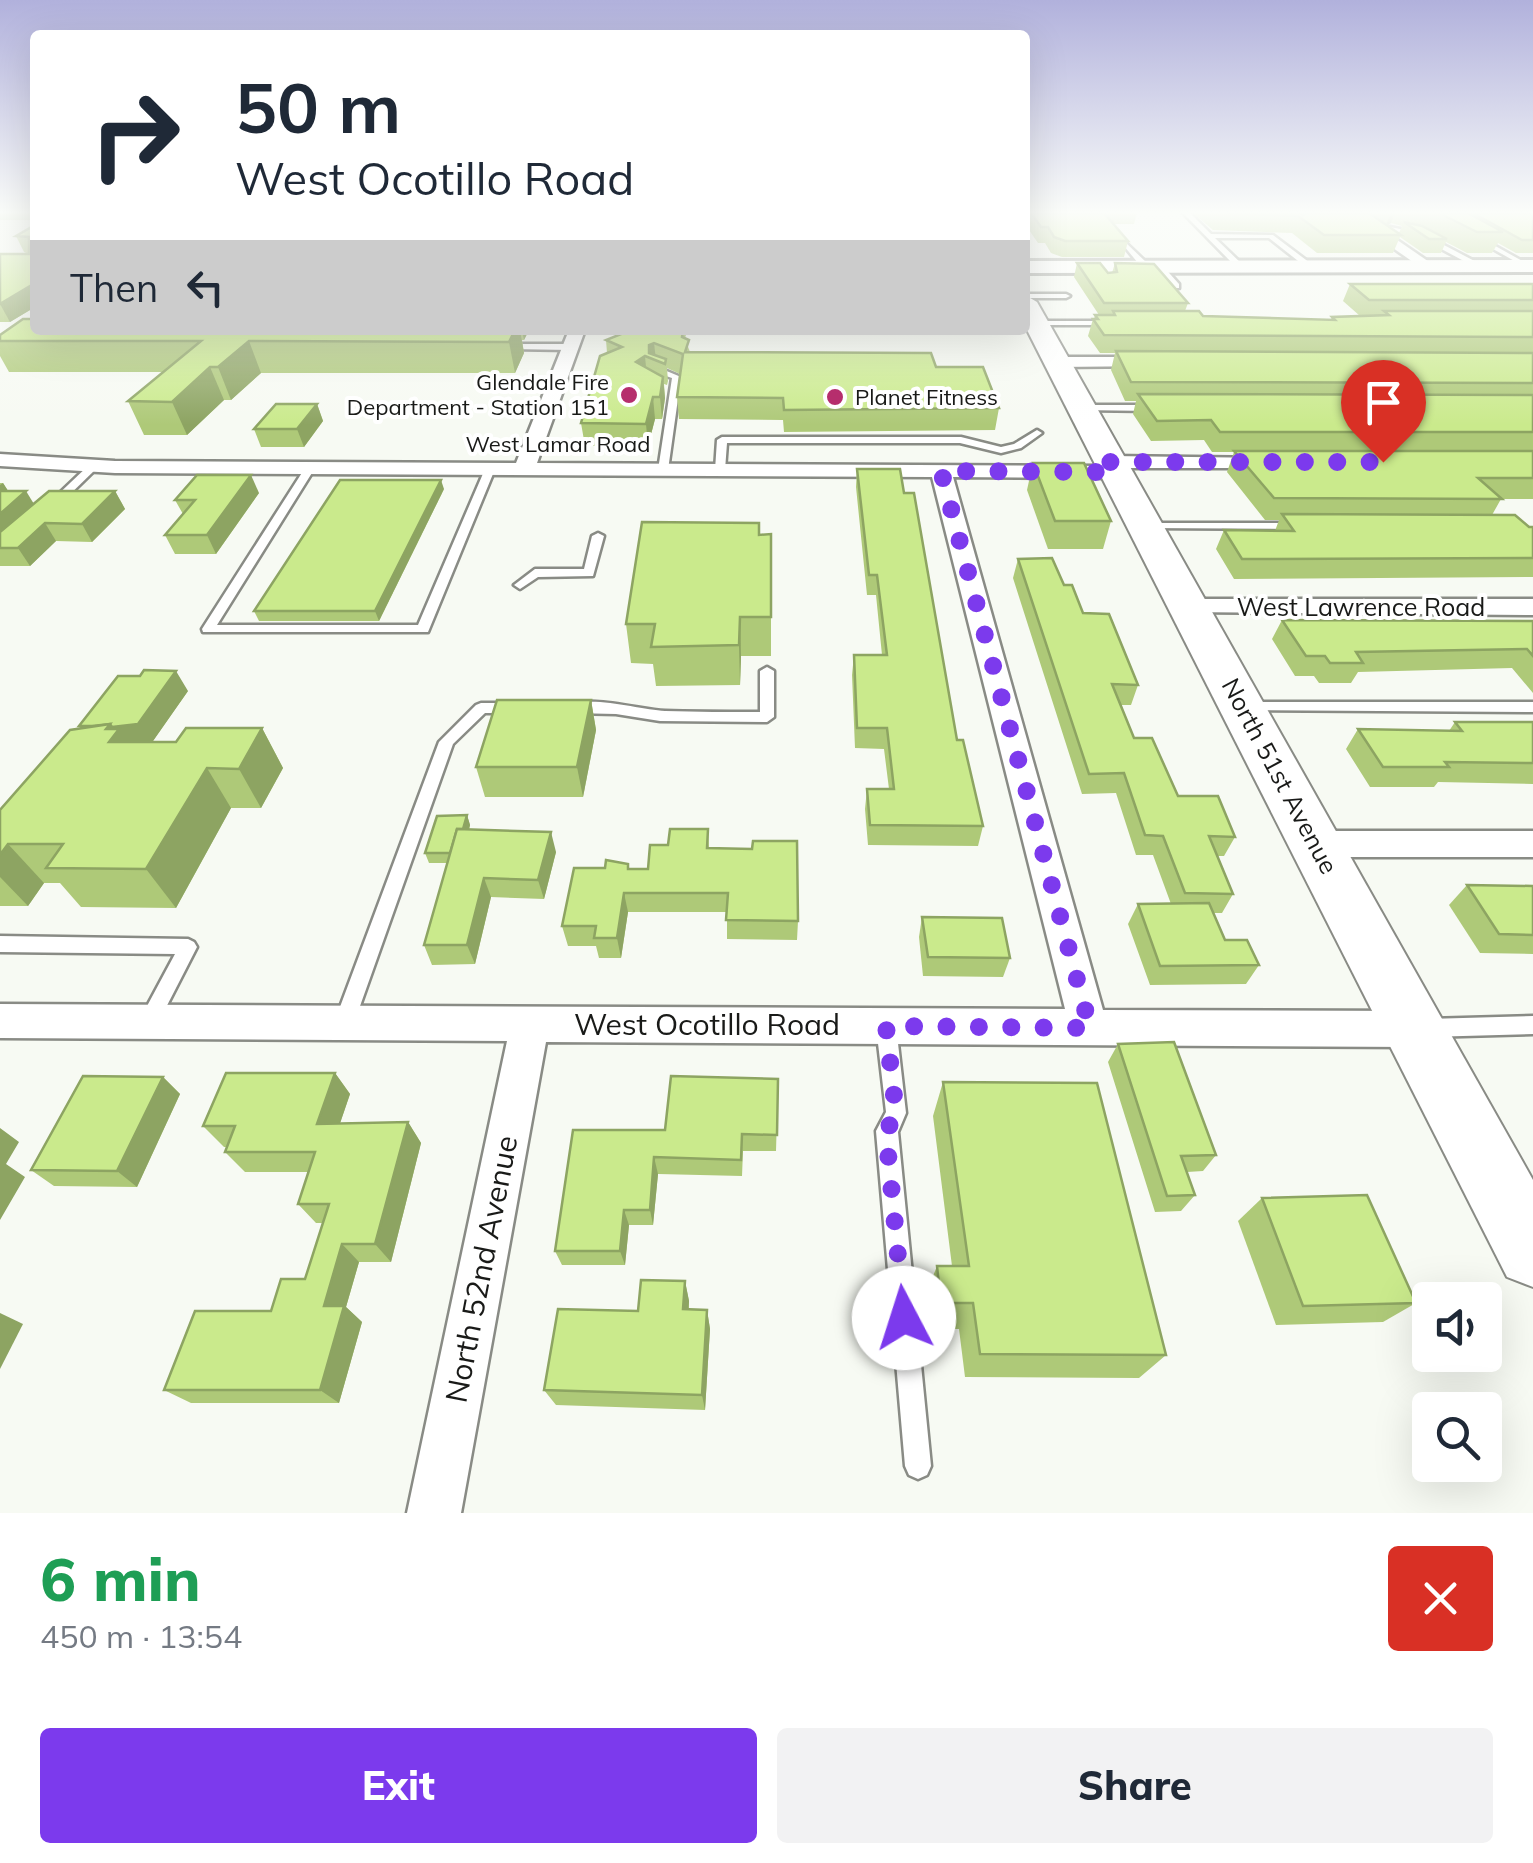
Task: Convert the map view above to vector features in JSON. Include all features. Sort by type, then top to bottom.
[{"type":"main road","points":[[1036,309],[1085,284]]},
{"type":"main road","name":"North 51st Avenue","points":[[1036,309],[1113,467],[1533,1251]]},
{"type":"street","points":[[1036,309],[1177,362]]},
{"type":"street","points":[[524,469],[573,339]]},
{"type":"street","name":"West Lamar Road","points":[[0,460],[93,467],[941,471],[1296,462]]},
{"type":"street","points":[[941,471],[1090,1028]]},
{"type":"street","name":"West Lawrence Road","points":[[1189,607],[1533,607]]},
{"type":"street","points":[[1316,844],[1533,844]]},
{"type":"street","name":"West Ocotillo Road","points":[[0,1021],[1413,1029]]},
{"type":"street","name":"North 52nd Avenue","points":[[434,1513],[530,1024]]},
{"type":"lane","points":[[1036,309],[1116,323]]},
{"type":"lane","points":[[482,346],[573,339]]},
{"type":"lane","points":[[657,370],[677,377],[663,470]]},
{"type":"lane","points":[[660,390],[674,395]]},
{"type":"lane","points":[[1082,408],[1160,408]]},
{"type":"lane","points":[[720,470],[722,440],[960,440],[997,450],[1016,449],[1036,433]]},
{"type":"lane","points":[[40,517],[93,467]]},
{"type":"lane","points":[[310,468],[208,629],[423,630],[490,469]]},
{"type":"lane","points":[[1145,526],[1300,526]]},
{"type":"lane","points":[[520,585],[536,574],[591,577],[598,536]]},
{"type":"lane","points":[[344,1023],[446,742],[481,708],[616,709],[660,716],[766,717],[766,671]]},
{"type":"lane","points":[[1243,708],[1533,707]]},
{"type":"lane","points":[[0,944],[188,947],[148,1022]]},
{"type":"lane","points":[[1413,1029],[1533,1025]]},
{"type":"lane","points":[[886,1026],[896,1113],[886,1132],[918,1466]]},
{"type":"building","points":[[0,284],[30,284],[30,286],[0,304]]},
{"type":"building","points":[[1091,284],[1171,284],[1188,303],[1104,303]]},
{"type":"building","points":[[1350,284],[1533,284],[1533,300],[1369,300]]},
{"type":"building","points":[[1113,311],[1199,311],[1203,316],[1335,320],[1332,317],[1389,315],[1384,311],[1533,311],[1533,337],[1104,335],[1093,319],[1098,319],[1095,315],[1115,315]]},
{"type":"building","points":[[23,319],[30,319],[30,335],[512,335],[509,342],[249,341],[218,367],[210,367],[172,402],[128,401],[201,341],[0,341],[0,335]]},
{"type":"building","points":[[618,335],[682,335],[689,340],[685,352],[931,353],[936,367],[983,367],[999,408],[784,410],[783,398],[677,397],[683,354],[654,343],[649,345],[649,353],[666,359],[665,364],[645,356],[636,362],[663,377],[660,397],[653,397],[646,424],[581,423],[600,356],[622,347],[606,340]]},
{"type":"building","points":[[1116,351],[1533,353],[1533,383],[1131,382]]},
{"type":"building","points":[[1138,394],[1533,395],[1533,432],[1220,432],[1211,420],[1157,421]]},
{"type":"building","points":[[276,404],[317,404],[297,429],[254,429]]},
{"type":"building","points":[[1234,451],[1533,451],[1533,478],[1478,478],[1502,499],[1274,498]]},
{"type":"building","points":[[1033,463],[1084,463],[1111,521],[1055,521]]},
{"type":"building","points":[[857,469],[900,469],[904,493],[914,493],[957,740],[963,740],[983,826],[870,825],[867,789],[894,789],[887,728],[857,728],[854,655],[887,655],[877,575],[869,575]]},
{"type":"building","points":[[197,475],[251,475],[207,535],[165,535],[195,500],[175,500]]},
{"type":"building","points":[[340,480],[441,480],[375,611],[254,611]]},
{"type":"building","points":[[0,491],[26,491],[0,514]]},
{"type":"building","points":[[49,491],[115,491],[82,524],[45,523],[18,548],[0,548],[0,532]]},
{"type":"building","points":[[1282,514],[1515,515],[1533,527],[1533,558],[1242,559],[1224,530],[1294,531]]},
{"type":"building","points":[[642,522],[759,523],[759,535],[771,534],[771,617],[740,617],[739,645],[651,647],[655,624],[626,624]]},
{"type":"building","points":[[1052,558],[1064,585],[1072,585],[1083,613],[1109,614],[1138,685],[1112,684],[1134,738],[1152,738],[1178,796],[1218,796],[1235,837],[1209,836],[1233,894],[1185,893],[1163,836],[1145,835],[1124,773],[1089,774],[1018,559]]},
{"type":"building","points":[[1282,620],[1533,621],[1533,656],[1527,649],[1356,652],[1363,663],[1330,663],[1325,656],[1306,656]]},
{"type":"building","points":[[144,670],[176,671],[138,724],[79,726],[118,676],[140,676]]},
{"type":"building","points":[[497,700],[591,700],[577,767],[476,767]]},
{"type":"building","points":[[1455,722],[1533,722],[1533,763],[1445,762],[1449,767],[1383,767],[1358,729],[1462,731]]},
{"type":"building","points":[[110,724],[106,729],[119,729],[109,742],[176,742],[186,728],[262,728],[239,769],[207,768],[146,869],[46,868],[63,844],[8,844],[0,855],[0,810],[70,730]]},
{"type":"building","points":[[467,815],[463,829],[457,829],[450,853],[425,853],[437,816]]},
{"type":"building","points":[[457,829],[551,832],[538,880],[484,878],[467,945],[424,945]]},
{"type":"building","points":[[670,829],[708,829],[707,848],[752,849],[753,841],[797,841],[798,921],[726,920],[728,893],[624,893],[617,938],[594,938],[596,926],[562,926],[574,868],[605,868],[606,860],[628,864],[628,869],[648,869],[650,845],[668,845]]},
{"type":"building","points":[[1467,885],[1533,886],[1533,935],[1499,934]]},
{"type":"building","points":[[1209,903],[1225,940],[1247,940],[1259,965],[1160,966],[1138,904]]},
{"type":"building","points":[[922,917],[1002,918],[1010,958],[928,957]]},
{"type":"building","points":[[1174,1042],[1216,1155],[1181,1156],[1195,1195],[1167,1196],[1118,1044]]},
{"type":"building","points":[[226,1073],[335,1073],[317,1124],[408,1122],[375,1244],[342,1244],[324,1306],[344,1306],[320,1390],[164,1390],[195,1311],[271,1311],[281,1279],[305,1279],[329,1204],[298,1204],[315,1152],[225,1152],[235,1126],[203,1126]]},
{"type":"building","points":[[83,1076],[163,1077],[117,1171],[31,1170]]},
{"type":"building","points":[[671,1076],[778,1079],[777,1135],[742,1134],[741,1160],[654,1157],[650,1210],[624,1210],[620,1251],[555,1251],[573,1130],[665,1130]]},
{"type":"building","points":[[943,1082],[1097,1083],[1166,1355],[980,1354],[973,1303],[941,1303],[937,1266],[969,1266]]},
{"type":"building","points":[[1367,1195],[1412,1294],[1412,1303],[1303,1306],[1262,1198]]},
{"type":"building","points":[[641,1280],[685,1281],[683,1309],[707,1310],[702,1395],[544,1390],[558,1309],[638,1311]]},
{"type":"place","name":"Glendale Fire Department - Station 151","points":[[629,395]]},
{"type":"place","name":"Planet Fitness","points":[[835,397]]},
{"type":"route","points":[[904,1318],[886,1132],[896,1113],[886,1026],[1090,1028],[941,471],[1116,472],[1110,462],[1383,462]]}]
